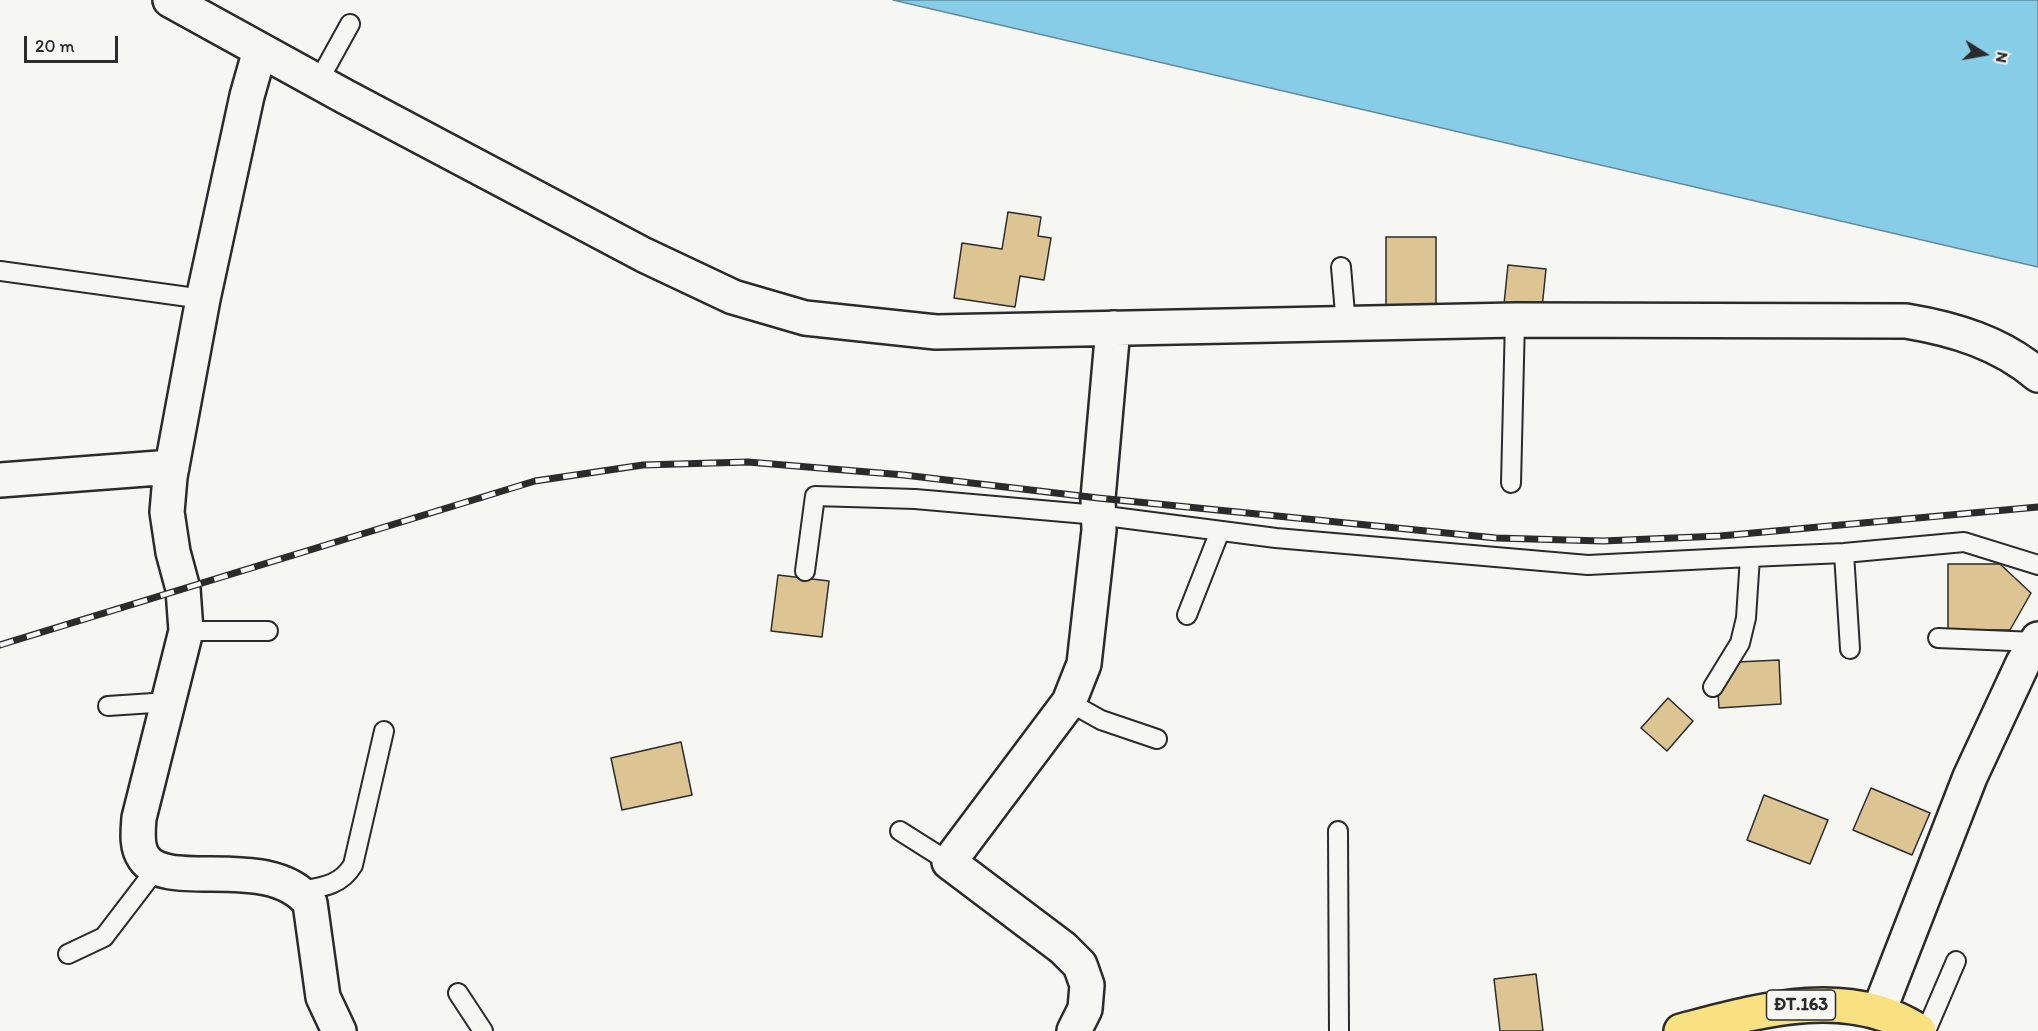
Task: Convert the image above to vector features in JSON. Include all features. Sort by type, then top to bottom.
[{"type":"main road","name":"ĐT.163","points":[[1681,1031],[1742,1015],[1798,1005],[1879,1011],[1919,1031]]},
{"type":"street","points":[[170,0],[318,82],[644,255],[733,297],[805,318],[925,331],[1346,325],[1515,320],[1906,321],[1941,327],[1977,339],[2018,358],[2038,375]]},
{"type":"street","points":[[260,50],[247,96],[203,299],[172,467],[168,512],[183,589],[186,632],[139,818],[138,843],[142,856],[156,869],[171,872],[255,875],[292,885],[301,891],[310,903],[323,997],[339,1031]]},
{"type":"street","points":[[1074,1031],[1085,1009],[1087,986],[1080,965],[1063,948],[950,862],[1069,702],[1084,664],[1113,328]]},
{"type":"street","points":[[0,480],[172,467]]},
{"type":"street","points":[[1879,1011],[1970,777],[2023,663],[2037,640]]},
{"type":"lane","points":[[318,82],[350,24]]},
{"type":"lane","points":[[1341,267],[1346,325]]},
{"type":"lane","points":[[0,272],[203,299]]},
{"type":"lane","points":[[1511,483],[1515,320]]},
{"type":"lane","points":[[806,571],[815,496],[915,500],[1098,515],[1220,531],[1588,565],[1844,553],[1964,542],[2038,565]]},
{"type":"lane","points":[[1187,615],[1220,531]]},
{"type":"lane","points":[[1844,553],[1850,649]]},
{"type":"lane","points":[[1713,687],[1740,643],[1746,618],[1750,557]]},
{"type":"lane","points":[[186,632],[268,631]]},
{"type":"lane","points":[[1938,638],[2037,640]]},
{"type":"lane","points":[[108,706],[168,702]]},
{"type":"lane","points":[[1069,702],[1101,720],[1157,740]]},
{"type":"lane","points":[[301,891],[333,884],[346,877],[353,866],[384,730]]},
{"type":"lane","points":[[900,831],[950,862]]},
{"type":"lane","points":[[1338,831],[1338,1031]]},
{"type":"lane","points":[[68,954],[104,937],[156,869]]},
{"type":"lane","points":[[1926,1031],[1956,961]]},
{"type":"lane","points":[[458,993],[483,1031]]},
{"type":"water","points":[[893,0],[2038,0],[2038,267]]},
{"type":"building","points":[[1008,212],[1041,217],[1038,236],[1051,238],[1044,280],[1020,276],[1015,307],[954,298],[962,243],[1002,249]]},
{"type":"building","points":[[1386,237],[1436,237],[1436,311],[1386,310]]},
{"type":"building","points":[[1508,265],[1546,269],[1542,308],[1504,304]]},
{"type":"building","points":[[1948,564],[2000,564],[2031,593],[2010,630],[1948,630]]},
{"type":"building","points":[[778,575],[829,581],[822,637],[771,631]]},
{"type":"building","points":[[1779,660],[1781,704],[1719,708],[1716,663]]},
{"type":"building","points":[[1668,698],[1693,721],[1667,751],[1641,728]]},
{"type":"building","points":[[681,742],[692,795],[622,810],[611,758]]},
{"type":"building","points":[[1871,788],[1930,813],[1912,855],[1853,830]]},
{"type":"building","points":[[1764,795],[1828,820],[1810,864],[1747,840]]},
{"type":"building","points":[[1536,974],[1543,1031],[1500,1031],[1494,979]]},
{"type":"railway","points":[[0,645],[535,481],[643,465],[748,462],[904,475],[1098,498],[1496,538],[1603,541],[1720,536],[2038,507]]}]
